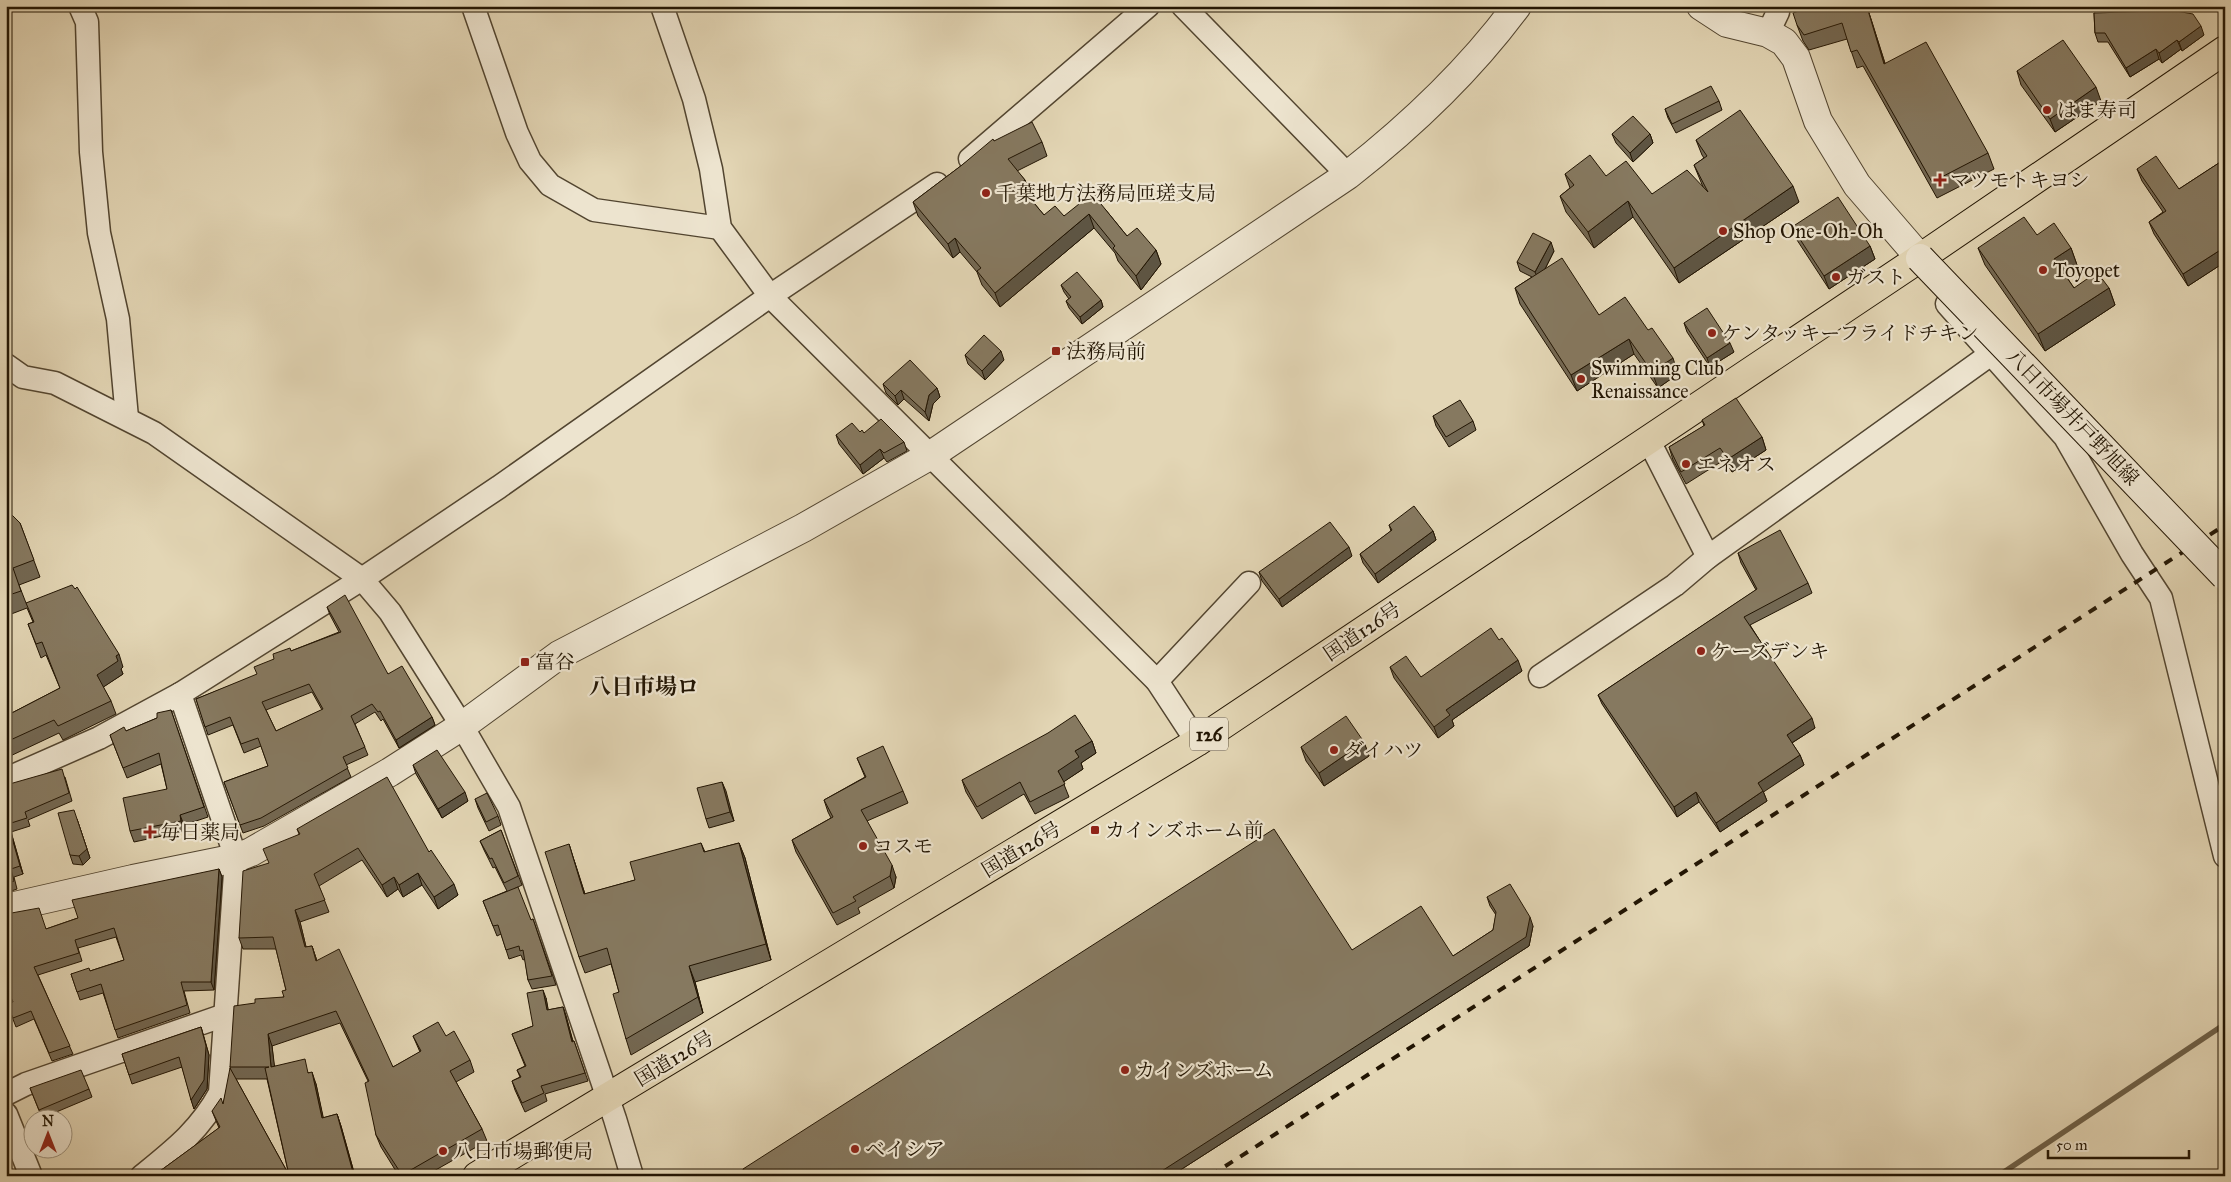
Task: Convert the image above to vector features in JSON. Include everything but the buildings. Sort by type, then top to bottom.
[{"type":"highway","name":"国道126号","points":[[476,1176],[1197,742],[1920,258],[2225,50]]},
{"type":"street","points":[[80,6],[87,22],[92,152],[99,233],[118,318],[127,418]]},
{"type":"street","points":[[473,6],[517,133],[530,161],[550,185],[594,210],[720,228]]},
{"type":"street","points":[[662,6],[694,99],[712,169],[720,228],[770,296],[932,455],[1157,681],[1197,742]]},
{"type":"street","points":[[6,779],[99,738],[180,694],[362,579],[499,487],[770,296],[900,211],[959,169],[1148,6]]},
{"type":"street","points":[[1182,6],[1348,174]]},
{"type":"street","points":[[6,908],[236,858],[390,772],[462,726],[559,655],[803,528],[932,455],[1348,174],[1397,136],[1440,97],[1517,6]]},
{"type":"street","points":[[1701,6],[1728,23],[1768,33],[1778,12],[1776,6]]},
{"type":"street","name":"八日市場井戸野旭線","points":[[1768,33],[1784,42],[1796,58],[1818,121],[1858,185],[1920,258],[2225,576]]},
{"type":"street","points":[[1920,258],[1930,286],[2065,437],[2132,554],[2161,598],[2225,856]]},
{"type":"street","points":[[1540,676],[1675,584],[1708,557],[1991,354]]},
{"type":"street","points":[[6,365],[23,377],[55,382],[154,433],[362,579],[390,612],[462,726],[508,807],[608,1098],[632,1176]]},
{"type":"street","points":[[1648,439],[1708,557]]},
{"type":"street","points":[[1157,681],[1249,583]]},
{"type":"street","points":[[142,1176],[181,1143],[208,1116],[220,1093],[236,858],[180,694]]},
{"type":"street","points":[[6,1094],[26,1084],[224,1015]]},
{"type":"street","points":[[6,1114],[31,1176]]},
{"type":"waterway","points":[[1998,1176],[2225,1024]]},
{"type":"railway","points":[[1210,1176],[2225,525]]},
{"type":"place","name":"はま寿司","points":[[2047,110]]},
{"type":"place","name":"マツモトキヨシ","points":[[1940,180]]},
{"type":"place","name":"千葉地方法務局匝瑳支局","points":[[986,193]]},
{"type":"place","name":"Shop One-Oh-Oh","points":[[1723,231]]},
{"type":"place","name":"Toyopet","points":[[2043,270]]},
{"type":"place","name":"ガスト","points":[[1836,277]]},
{"type":"place","name":"ケンタッキーフライドチキン","points":[[1712,333]]},
{"type":"place","name":"法務局前","points":[[1056,351]]},
{"type":"place","name":"Swimming Club Renaissance","points":[[1581,379]]},
{"type":"place","name":"エネオス","points":[[1686,464]]},
{"type":"place","name":"ケーズデンキ","points":[[1701,651]]},
{"type":"place","name":"富谷","points":[[525,662]]},
{"type":"place","name":"ダイハツ","points":[[1334,750]]},
{"type":"place","name":"カインズホーム前","points":[[1095,830]]},
{"type":"place","name":"毎日薬局","points":[[150,832]]},
{"type":"place","name":"コスモ","points":[[863,846]]},
{"type":"place","name":"カインズホーム","points":[[1125,1070]]},
{"type":"place","name":"ベイシア","points":[[855,1149]]},
{"type":"place","name":"八日市場郵便局","points":[[443,1151]]},
{"type":"district","name":"八日市場ロ","points":[[644,686]]}]
